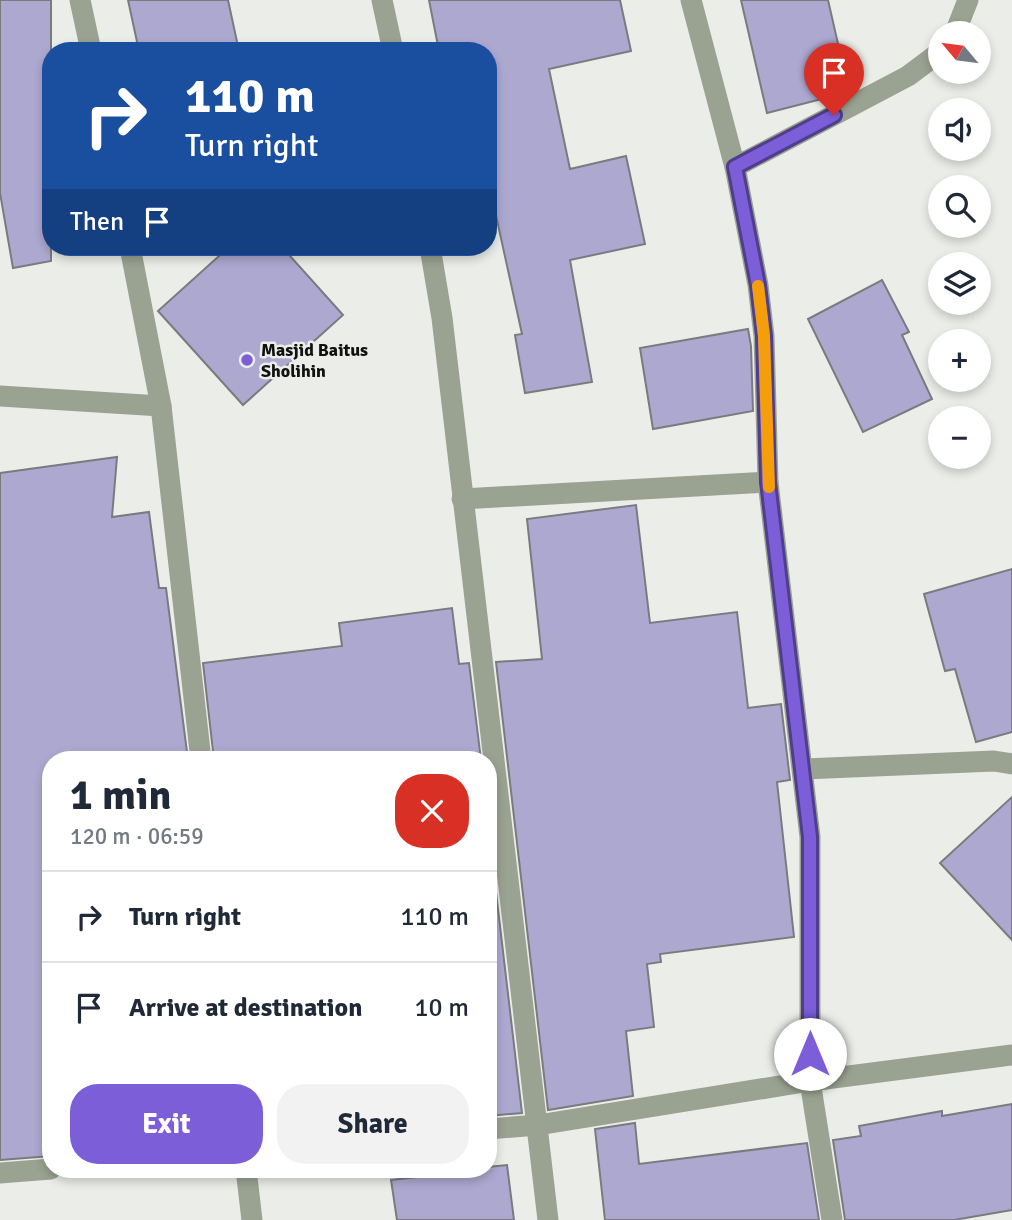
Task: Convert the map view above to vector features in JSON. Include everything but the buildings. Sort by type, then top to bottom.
[{"type":"street","points":[[80,0],[89,42]]},
{"type":"street","points":[[382,0],[391,42]]},
{"type":"street","points":[[691,0],[735,167],[758,285],[764,336],[768,482],[810,837],[810,1081],[832,1220]]},
{"type":"street","points":[[960,21],[968,0]]},
{"type":"street","points":[[735,167],[908,76],[928,61]]},
{"type":"street","points":[[132,256],[161,406],[200,751]]},
{"type":"street","points":[[432,256],[442,318],[493,751]]},
{"type":"street","points":[[0,396],[161,406]]},
{"type":"street","points":[[462,499],[768,482]]},
{"type":"street","points":[[804,769],[994,761],[1012,764]]},
{"type":"street","points":[[497,787],[548,1220]]},
{"type":"street","points":[[497,1128],[538,1125],[810,1081],[1012,1055]]},
{"type":"street","points":[[0,1173],[42,1170]]},
{"type":"street","points":[[247,1178],[252,1220]]},
{"type":"slow traffic","points":[[758,286],[764,336],[769,487]]},
{"type":"place","name":"Masjid Baitus Sholihin","points":[[247,360]]},
{"type":"route","points":[[810,1054],[810,837],[768,482],[764,336],[758,285],[735,167],[834,115]]}]
